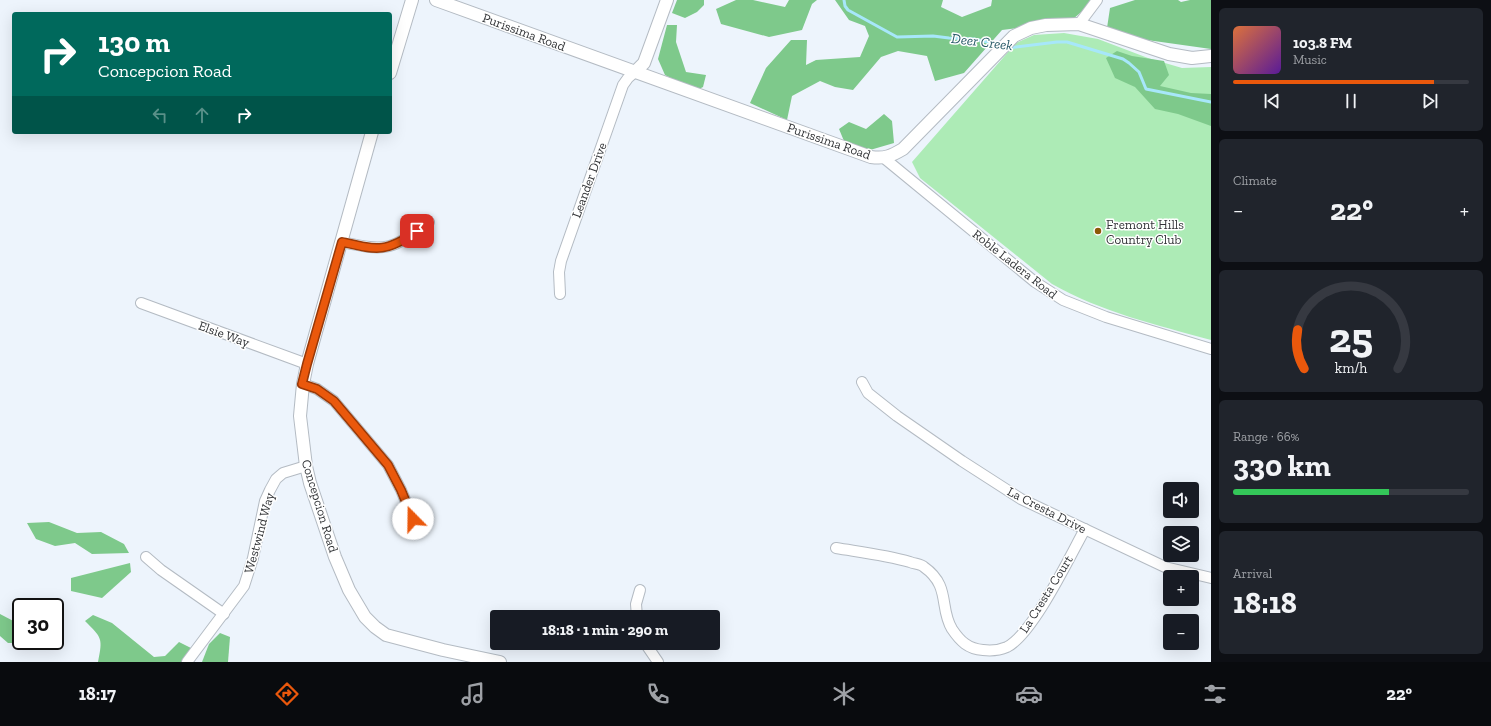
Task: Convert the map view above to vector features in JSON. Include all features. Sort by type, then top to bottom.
[{"type":"street","points":[[392,66],[412,0]]},
{"type":"street","name":"Purissima Road","points":[[436,0],[871,157],[884,158],[903,149],[1014,36],[1032,28],[1046,25],[1079,24],[1169,54],[1192,58],[1211,56]]},
{"type":"street","points":[[635,72],[644,63],[667,0]]},
{"type":"street","points":[[1079,24],[1097,0]]},
{"type":"street","name":"Leander Drive","points":[[560,294],[559,272],[566,243],[624,85],[628,78],[635,72]]},
{"type":"street","name":"Concepcion Road","points":[[371,134],[302,384],[300,416],[306,466],[310,483],[335,557],[349,590],[365,617],[375,627],[386,635],[443,650],[500,662]]},
{"type":"street","name":"Roble Ladera Road","points":[[884,158],[1035,282],[1062,300],[1106,317],[1211,349]]},
{"type":"street","points":[[342,242],[372,248],[383,248],[400,242],[429,222]]},
{"type":"street","name":"Elsie Way","points":[[141,303],[307,364]]},
{"type":"street","name":"La Cresta Drive","points":[[862,382],[868,394],[962,461],[1021,499],[1166,567],[1211,578]]},
{"type":"street","points":[[302,384],[317,389],[334,401],[388,465],[401,490],[413,519]]},
{"type":"street","name":"Westwind Way","points":[[188,662],[244,586],[253,558],[265,501],[276,479],[283,473],[306,466]]},
{"type":"street","name":"La Cresta Court","points":[[836,548],[902,560],[923,566],[936,578],[944,594],[951,627],[960,640],[974,649],[992,650],[1007,647],[1019,638],[1056,584],[1085,529]]},
{"type":"street","points":[[146,557],[224,614]]},
{"type":"street","points":[[636,610],[636,604],[640,590]]},
{"type":"street","points":[[650,650],[658,662]]},
{"type":"green space","points":[[677,0],[704,0],[704,5],[697,12],[685,18],[672,13]]},
{"type":"green space","points":[[736,0],[753,0],[785,7],[789,0],[817,0],[812,4],[802,30],[769,37],[721,24],[716,9]]},
{"type":"green space","points":[[835,0],[943,0],[941,7],[962,17],[991,6],[992,0],[1095,0],[1065,26],[1026,27],[1002,30],[964,73],[935,81],[927,56],[898,51],[881,57],[853,90],[835,87],[820,81],[792,96],[787,120],[750,103],[766,68],[791,40],[807,40],[806,65],[816,60],[860,57],[869,36],[865,26],[849,20]]},
{"type":"green space","points":[[1135,0],[1178,0],[1181,2],[1190,0],[1211,0],[1211,49],[1147,40],[1107,28],[1110,8]]},
{"type":"green space","points":[[667,25],[677,25],[676,42],[686,72],[706,75],[703,87],[695,91],[665,75],[658,59]]},
{"type":"green space","name":"Fremont Hills Country Club","points":[[1064,33],[1098,39],[1148,58],[1182,68],[1211,67],[1211,340],[1110,310],[1071,294],[1052,284],[920,178],[912,162],[1016,43],[1034,35]]},
{"type":"green space","points":[[1117,51],[1132,56],[1164,61],[1169,75],[1160,86],[1191,93],[1211,94],[1211,126],[1178,114],[1155,109],[1135,87],[1115,78],[1106,58]]},
{"type":"green space","points":[[884,114],[892,121],[894,143],[870,150],[844,141],[839,129],[849,122],[866,129]]},
{"type":"green space","points":[[49,522],[77,533],[101,532],[124,544],[129,553],[92,554],[75,543],[55,546],[36,539],[27,523]]},
{"type":"green space","points":[[130,563],[131,572],[102,598],[71,591],[71,578]]},
{"type":"green space","points":[[0,614],[12,620],[12,643],[8,643],[0,636]]},
{"type":"green space","points":[[93,615],[112,623],[154,657],[165,656],[179,642],[193,649],[182,662],[98,662],[101,643],[100,639],[95,631],[85,621]]},
{"type":"green space","points":[[220,633],[230,637],[228,662],[202,662],[209,644]]},
{"type":"waterway","name":"Deer Creek","points":[[844,0],[845,6],[848,10],[897,37],[933,36],[974,39],[1001,45]]},
{"type":"waterway","name":"Deer Creek","points":[[1008,48],[1067,42],[1123,59],[1139,72],[1146,89],[1211,102]]},
{"type":"place","name":"Fremont Hills Country Club","points":[[1098,231]]},
{"type":"route","points":[[413,519],[401,490],[388,465],[334,401],[317,389],[302,384],[342,242],[372,248],[383,248],[395,245],[417,231]]}]
